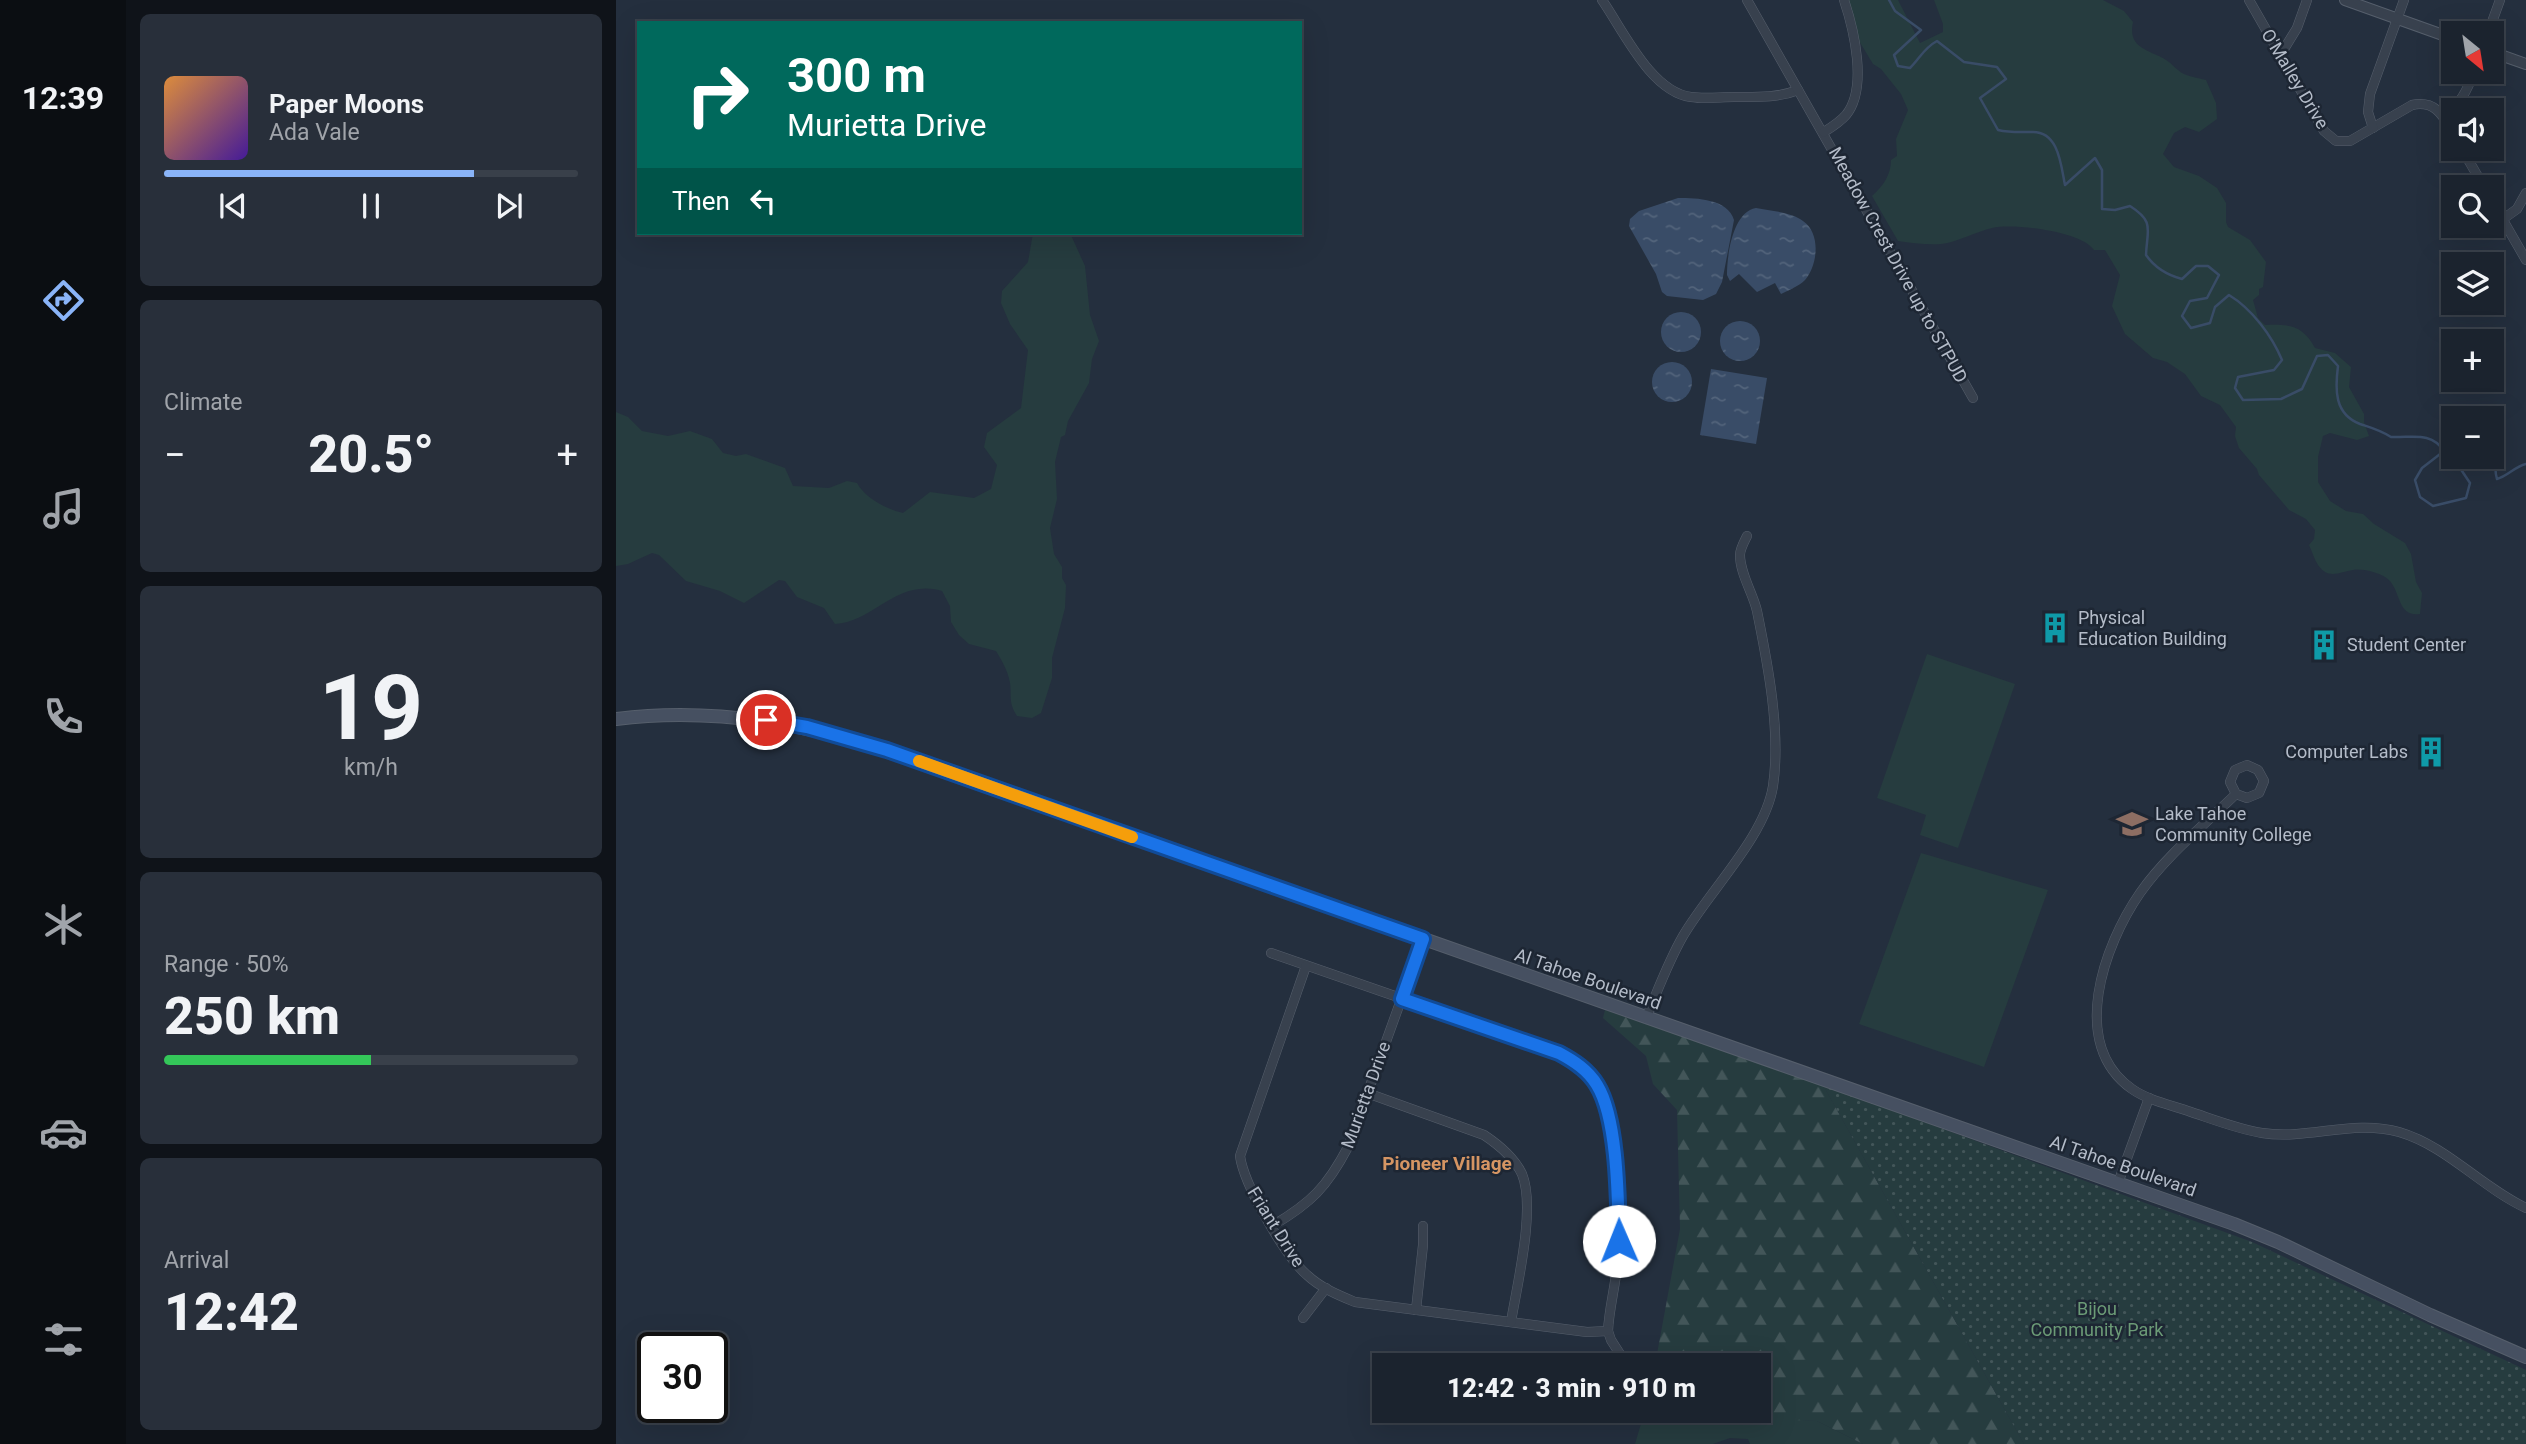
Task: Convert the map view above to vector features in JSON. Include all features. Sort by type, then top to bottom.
[{"type":"main road","name":"Al Tahoe Boulevard","points":[[616,719],[716,715],[781,722],[887,750],[2278,1241],[2430,1315],[2526,1357]]},
{"type":"street","points":[[1602,0],[1653,74],[1666,87],[1677,93],[1691,97],[1766,97],[1798,90]]},
{"type":"street","name":"Meadow Crest Drive up to STPUD","points":[[1747,0],[1973,398]]},
{"type":"street","points":[[1824,132],[1845,116],[1857,89],[1856,57],[1844,0]]},
{"type":"street","name":"O'Malley Drive","points":[[2249,0],[2325,131],[2336,141],[2350,141],[2412,105],[2423,102],[2435,107],[2441,114]]},
{"type":"street","points":[[2281,54],[2297,28],[2307,0]]},
{"type":"street","points":[[2345,0],[2441,34]]},
{"type":"street","points":[[2373,128],[2368,112],[2370,94],[2404,0]]},
{"type":"street","points":[[2492,21],[2500,0]]},
{"type":"street","points":[[2504,56],[2526,64]]},
{"type":"street","points":[[2504,218],[2517,209],[2526,193]]},
{"type":"street","points":[[2504,221],[2526,260]]},
{"type":"street","points":[[1646,1018],[1683,937],[1705,902],[1732,868],[1768,805],[1773,787],[1772,702],[1757,609],[1741,564],[1740,552],[1747,536]]},
{"type":"street","points":[[2236,793],[2157,871],[2141,891],[2117,933],[2107,962],[2096,1018],[2102,1052],[2109,1066],[2121,1080],[2149,1098],[2265,1134],[2301,1134],[2360,1127],[2398,1132],[2432,1146],[2526,1208]]},
{"type":"street","name":"Murietta Drive","points":[[1272,1226],[1306,1204],[1323,1188],[1348,1147],[1423,939]]},
{"type":"street","points":[[1271,953],[1559,1053],[1575,1062],[1597,1086],[1603,1100],[1612,1141],[1618,1217],[1617,1265],[1608,1331],[1619,1353]]},
{"type":"street","name":"Friant Drive","points":[[1306,965],[1240,1156],[1245,1178],[1293,1261],[1326,1289],[1355,1302],[1587,1332],[1608,1331]]},
{"type":"street","points":[[1367,1093],[1484,1135],[1500,1145],[1512,1158],[1522,1175],[1527,1216],[1511,1322]]},
{"type":"street","points":[[2118,1183],[2149,1098]]},
{"type":"street","points":[[1416,1310],[1423,1226]]},
{"type":"street","points":[[1303,1318],[1326,1289]]},
{"type":"green space","points":[[1847,0],[1898,0],[1920,43],[1943,32],[1943,24],[1934,0],[2103,0],[2124,11],[2133,22],[2133,38],[2141,47],[2166,60],[2184,74],[2206,80],[2216,103],[2217,119],[2199,132],[2185,127],[2174,133],[2163,154],[2174,167],[2199,176],[2217,188],[2226,203],[2228,227],[2250,240],[2266,262],[2263,287],[2253,300],[2258,318],[2265,325],[2288,326],[2300,330],[2315,348],[2335,353],[2351,367],[2349,387],[2364,414],[2369,436],[2357,440],[2330,433],[2323,436],[2318,457],[2318,482],[2330,501],[2346,511],[2363,514],[2405,543],[2411,554],[2416,582],[2422,593],[2420,614],[2413,614],[2404,608],[2394,586],[2383,576],[2362,570],[2330,574],[2322,570],[2309,545],[2314,539],[2315,530],[2306,519],[2289,510],[2259,475],[2239,448],[2235,436],[2236,427],[2220,405],[2201,396],[2185,374],[2167,362],[2153,358],[2125,334],[2112,306],[2120,275],[2105,250],[2094,250],[2087,243],[2062,233],[2015,227],[1992,228],[1941,244],[1898,241],[1872,196],[1886,180],[1891,160],[1897,156],[1896,139],[1908,110],[1901,94],[1881,69],[1873,64],[1853,31]]},
{"type":"green space","points":[[1033,235],[1071,235],[1085,266],[1090,315],[1099,341],[1092,359],[1089,383],[1068,421],[1065,435],[1061,437],[1055,462],[1057,499],[1050,528],[1054,554],[1062,567],[1062,578],[1066,585],[1065,608],[1052,658],[1052,678],[1041,713],[1032,718],[1017,716],[1011,703],[1010,683],[1003,662],[996,651],[969,644],[959,635],[951,622],[950,606],[942,591],[912,590],[862,616],[835,624],[824,608],[797,597],[785,581],[779,580],[744,603],[720,591],[686,581],[659,555],[652,553],[628,564],[616,566],[616,412],[628,417],[642,431],[668,436],[690,431],[712,439],[723,453],[736,456],[746,454],[785,468],[793,486],[829,488],[847,481],[857,483],[877,502],[903,513],[930,492],[974,498],[991,489],[997,465],[984,447],[987,433],[1021,408],[1028,350],[1010,324],[1001,303],[1002,291],[1028,262]]},
{"type":"green space","points":[[1927,654],[2015,684],[1958,848],[1920,835],[1926,815],[1877,798]]},
{"type":"green space","points":[[1921,853],[2048,890],[1984,1067],[1859,1024]]},
{"type":"green space","points":[[1605,1010],[1823,1085],[2024,1444],[1863,1444],[1817,1421],[1771,1422],[1771,1353],[1657,1353],[1680,1229],[1677,1110],[1653,1084],[1646,1056],[1603,1018]]},
{"type":"green space","name":"Bijou Community Park","points":[[1823,1085],[2252,1242],[2526,1370],[2526,1444],[2024,1444]]},
{"type":"green space","points":[[1771,1418],[1817,1421],[1863,1444],[1750,1444],[1748,1439],[1730,1438],[1713,1444],[1635,1444],[1641,1423],[1771,1423]]},
{"type":"water","points":[[1678,198],[1702,199],[1719,204],[1731,213],[1734,220],[1722,282],[1716,294],[1703,300],[1667,296],[1662,292],[1656,274],[1629,226],[1630,219],[1639,211]]},
{"type":"water","points":[[1756,208],[1798,218],[1809,226],[1813,233],[1816,249],[1809,274],[1800,284],[1781,294],[1775,283],[1757,292],[1739,274],[1730,281],[1727,275],[1730,246],[1737,225],[1748,211]]},
{"type":"water","points":[[1681,312],[1695,318],[1701,332],[1695,346],[1681,352],[1667,346],[1661,332],[1667,318]]},
{"type":"water","points":[[1740,321],[1754,327],[1760,341],[1754,355],[1740,361],[1726,355],[1720,341],[1726,327]]},
{"type":"water","points":[[1672,362],[1686,368],[1692,382],[1686,396],[1672,402],[1658,396],[1652,382],[1658,368]]},
{"type":"water","points":[[1711,369],[1767,378],[1756,444],[1700,435]]},
{"type":"waterway","points":[[1889,0],[1895,11],[1921,30],[1894,55],[1898,66],[1910,68],[1925,50],[1937,41],[1964,62],[1997,67],[2006,79],[1980,98],[1998,130],[2041,133],[2048,137],[2057,151],[2065,185],[2095,158],[2102,170],[2102,209],[2115,210],[2130,206],[2143,217],[2148,227],[2146,255],[2153,264],[2182,279],[2196,266],[2208,266],[2219,275],[2207,298],[2190,301],[2182,316],[2191,328],[2210,323],[2215,307],[2229,295],[2246,308],[2260,324],[2282,360],[2274,370],[2238,377],[2235,388],[2243,400],[2281,399],[2302,389],[2317,356],[2328,355],[2338,366],[2338,400],[2351,420],[2391,437],[2427,438],[2441,447]]},
{"type":"waterway","points":[[2441,453],[2422,468],[2415,480],[2420,497],[2433,506],[2466,498],[2470,483],[2461,469]]},
{"type":"waterway","points":[[2495,469],[2497,479],[2526,464]]},
{"type":"slow traffic","points":[[919,761],[1132,837]]},
{"type":"place","name":"Physical Education Building","points":[[2055,628]]},
{"type":"place","name":"Student Center","points":[[2324,645]]},
{"type":"place","name":"Computer Labs","points":[[2431,752]]},
{"type":"place","name":"Lake Tahoe Community College","points":[[2132,824]]},
{"type":"district","name":"Pioneer Village","points":[[1447,1163]]},
{"type":"route","points":[[766,720],[807,727],[887,750],[1423,939],[1402,999],[1559,1053],[1587,1072],[1597,1086],[1608,1118],[1612,1141],[1619,1241]]}]
